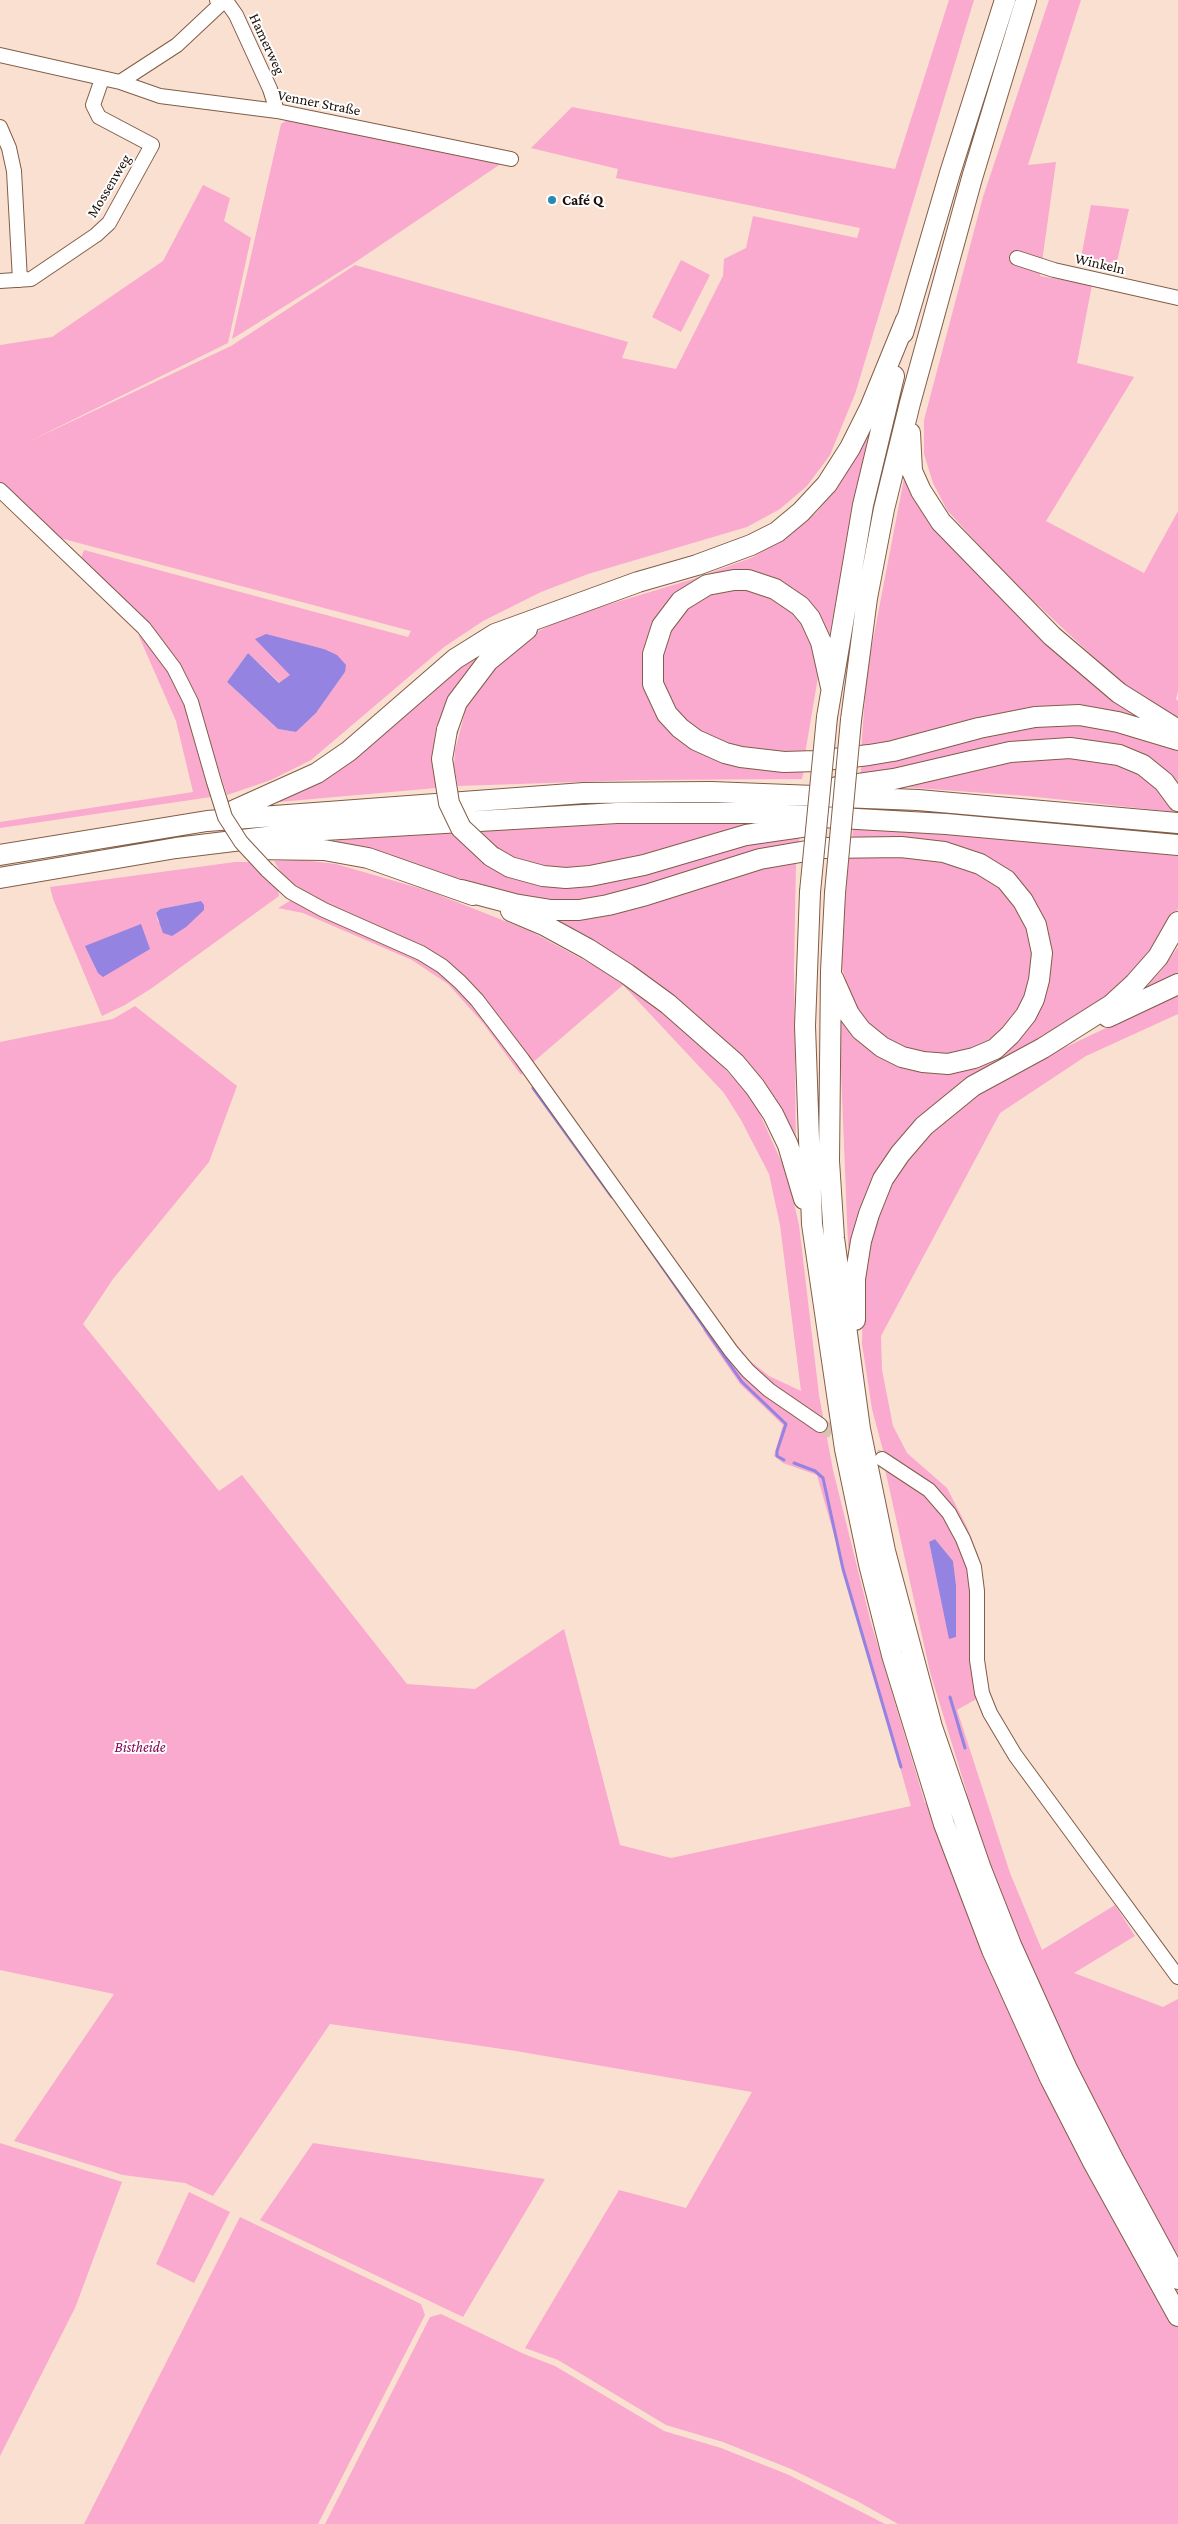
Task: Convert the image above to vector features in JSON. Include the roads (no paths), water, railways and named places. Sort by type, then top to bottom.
[{"type":"highway","points":[[1006,0],[956,154],[906,320],[863,505],[831,687],[810,892],[805,1026],[812,1224],[845,1449],[869,1564],[892,1656],[944,1824],[992,1950],[1050,2078],[1093,2162],[1178,2316]]},
{"type":"highway","points":[[1026,0],[972,178],[910,404],[884,509],[867,598],[851,720],[834,893],[828,1161],[843,1315],[860,1429],[885,1551],[932,1727],[981,1869],[1011,1945],[1067,2069],[1178,2279]]},
{"type":"highway","points":[[207,821],[248,805],[317,773],[348,751],[455,659],[494,634],[551,612],[751,545],[777,532],[801,512],[827,484],[850,448],[870,408],[906,320]]},
{"type":"highway","points":[[910,404],[912,471],[921,491],[942,522],[1052,636],[1119,694],[1178,730]]},
{"type":"highway","points":[[831,687],[821,642],[810,618],[800,606],[776,589],[748,580],[734,580],[707,585],[681,601],[662,626],[653,654],[653,684],[667,714],[680,728],[696,740],[725,753],[741,757],[792,762],[869,755],[894,751],[979,728],[1035,717],[1079,716],[1118,722],[1178,740]]},
{"type":"highway","points":[[551,612],[508,642],[488,661],[457,702],[447,730],[442,759],[448,803],[461,828],[491,856],[510,866],[543,876],[566,878],[590,876],[623,871],[746,835],[772,830],[863,820]]},
{"type":"highway","points":[[782,794],[894,779],[1010,752],[1052,748],[1094,750],[1119,755],[1143,765],[1164,782],[1176,797]]},
{"type":"highway","points":[[0,855],[207,821],[584,793],[782,794],[918,800],[1178,823]]},
{"type":"highway","points":[[0,878],[176,848],[324,830],[598,814],[752,813],[946,824],[1178,845]]},
{"type":"highway","points":[[461,890],[514,904],[550,910],[579,910],[608,906],[769,857],[824,848],[902,847],[944,852],[971,861],[1006,880],[1023,901],[1036,925],[1042,953],[1039,980],[1034,1000],[1026,1015],[1010,1035],[995,1048],[974,1058],[948,1064],[923,1062],[902,1057],[882,1046],[862,1030],[849,1014],[831,971]]},
{"type":"highway","points":[[176,848],[324,850],[368,858],[461,890],[544,925],[588,949],[668,1004],[735,1063],[755,1087],[773,1114],[788,1145],[812,1224]]},
{"type":"highway","points":[[1044,1048],[1111,1005],[1135,983],[1158,957],[1178,922]]},
{"type":"highway","points":[[860,1429],[854,1313],[855,1279],[861,1242],[869,1214],[883,1179],[924,1126],[973,1086],[1044,1048],[1178,984]]},
{"type":"street","points":[[120,82],[177,45],[222,2]]},
{"type":"street","name":"Hamerweg","points":[[222,2],[229,5],[236,15],[270,89],[277,111]]},
{"type":"street","name":"Venner Straße","points":[[0,55],[120,82],[160,96],[277,111],[511,159]]},
{"type":"street","name":"Mossenweg","points":[[0,281],[31,279],[96,235],[109,223],[152,145],[99,117],[93,105],[102,79]]},
{"type":"street","points":[[0,127],[9,148],[14,171],[20,280]]},
{"type":"street","name":"Winkeln","points":[[1017,258],[1054,270],[1178,298]]},
{"type":"street","points":[[0,490],[144,628],[174,668],[191,702],[225,817],[241,842],[291,892],[324,910],[421,953],[442,966],[460,982],[477,1000],[522,1059],[731,1351],[748,1371],[770,1390],[820,1425]]},
{"type":"street","points":[[882,1459],[929,1490],[949,1513],[964,1539],[974,1567],[977,1591],[977,1660],[982,1693],[990,1713],[1015,1755],[1178,1977]]},
{"type":"waterway","points":[[533,1088],[612,1197]]},
{"type":"waterway","points":[[635,1228],[742,1382],[786,1424],[777,1451],[777,1456],[784,1460]]},
{"type":"waterway","points":[[794,1463],[815,1471],[823,1478],[843,1569],[901,1767]]},
{"type":"waterway","points":[[950,1697],[965,1748]]},
{"type":"tunnel","points":[[820,1425],[882,1459]]},
{"type":"place","name":"Café Q","points":[[552,200]]},
{"type":"park label","name":"Bistheide","points":[[140,1747]]}]
